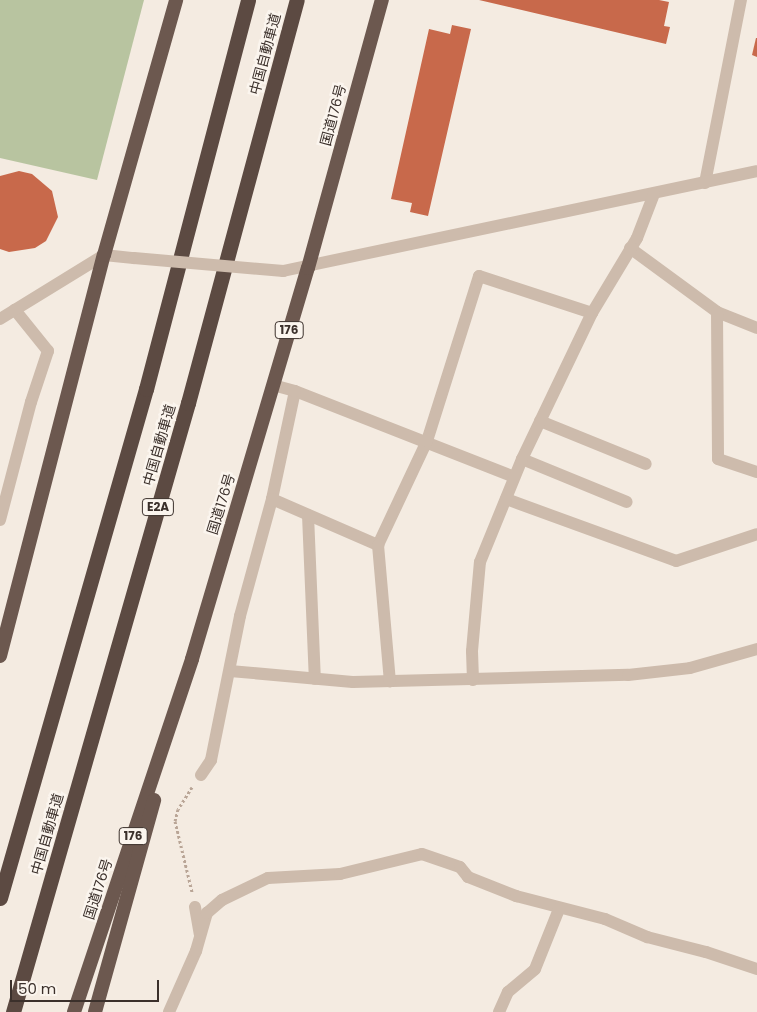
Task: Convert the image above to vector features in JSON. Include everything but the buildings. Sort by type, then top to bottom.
[{"type":"highway","points":[[0,656],[104,255],[176,0]]},
{"type":"highway","name":"中国自動車道","points":[[0,898],[146,389],[248,0]]},
{"type":"highway","name":"中国自動車道","points":[[13,1012],[188,403],[297,0]]},
{"type":"highway","name":"国道176号","points":[[74,1012],[192,659],[308,268],[382,0]]},
{"type":"highway","points":[[0,646],[12,608]]},
{"type":"highway","points":[[95,1012],[192,659]]},
{"type":"street","points":[[705,183],[741,0]]},
{"type":"street","points":[[0,319],[104,255],[283,271],[308,268],[757,171]]},
{"type":"street","points":[[473,680],[472,651],[480,562],[514,477],[540,421],[592,313],[630,248],[654,194]]},
{"type":"street","points":[[630,248],[717,312],[757,328]]},
{"type":"street","points":[[390,681],[378,545],[427,441],[479,276],[592,313]]},
{"type":"street","points":[[0,520],[31,402],[48,351],[15,310]]},
{"type":"street","points":[[717,312],[718,459],[757,472]]},
{"type":"street","points":[[273,385],[295,391],[427,441],[514,477]]},
{"type":"street","points":[[201,775],[211,760],[240,616],[272,499],[295,391]]},
{"type":"street","points":[[540,421],[646,464]]},
{"type":"street","points":[[522,460],[627,502]]},
{"type":"street","points":[[272,499],[378,545]]},
{"type":"street","points":[[506,499],[676,561],[757,534]]},
{"type":"street","points":[[308,515],[315,679]]},
{"type":"street","points":[[230,671],[315,679],[390,681],[628,675],[690,668],[757,649]]},
{"type":"street","points":[[169,1012],[200,936],[207,913],[222,900],[268,878],[340,874],[422,854],[460,867],[476,880],[559,908],[605,919],[647,937],[706,952],[757,969]]},
{"type":"street","points":[[195,907],[200,936]]},
{"type":"street","points":[[499,1012],[508,992],[535,969],[559,908]]},
{"type":"path","points":[[195,907],[175,821],[178,808],[201,775]]},
{"type":"green space","points":[[0,0],[144,0],[97,180],[0,158]]}]
